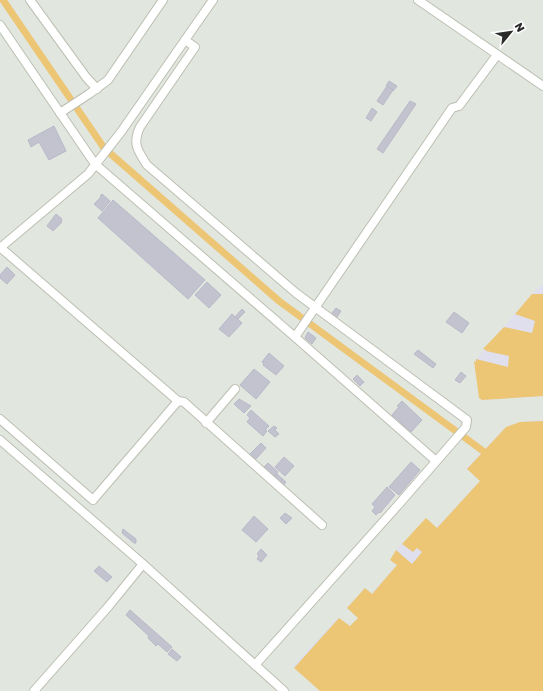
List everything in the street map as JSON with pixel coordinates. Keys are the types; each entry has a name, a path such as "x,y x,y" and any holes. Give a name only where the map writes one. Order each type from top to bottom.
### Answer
{"lane":[{"path":"30,0 86,77 97,89"},
{"path":"63,112 108,80 163,0"},
{"path":"213,0 112,144 88,174 0,248 178,401 184,402 322,525"},
{"path":"418,0 543,86"},
{"path":"0,25 97,161 436,461"},
{"path":"185,40 196,47 140,127 136,135 135,143 139,153 153,170 296,293 313,310 467,420 466,427 450,443 436,461 255,664"},
{"path":"296,336 452,108 460,106 497,54"},
{"path":"206,423 236,389"},
{"path":"0,419 93,500 178,401"},
{"path":"0,440 143,564 284,691"},
{"path":"34,691 108,607 143,564"}],"shaded area":[{"path":"0,0 543,0 543,284 532,294 474,362 482,400 543,396 543,420 520,422 506,427 467,468 480,481 436,528 426,519 396,550 391,560 397,565 371,594 365,588 347,608 359,617 350,626 338,618 293,666 320,691 0,691"},
{"path":"532,294 543,294 543,396 482,400 479,398 474,361 476,362 476,359 508,367 509,356 483,349 504,327 532,333 535,321 515,314"},
{"path":"543,421 543,691 320,691 294,668 339,618 350,626 358,618 347,608 365,588 372,594 397,565 390,560 396,550 412,564 422,552 417,548 413,552 402,544 426,518 437,528 480,481 467,469 506,427 520,422"}],"building":[{"path":"389,81 397,86 393,91 386,86"},
{"path":"387,86 393,90 383,105 377,101"},
{"path":"410,101 416,104 383,153 377,149"},
{"path":"372,108 377,112 371,121 366,118"},
{"path":"54,126 66,151 49,160 39,142 31,147 28,140"},
{"path":"102,194 110,201 102,211 94,204"},
{"path":"113,200 205,280 188,299 98,218"},
{"path":"56,214 62,219 62,222 53,231 47,226"},
{"path":"7,267 15,275 7,284 0,278 0,275"},
{"path":"207,282 221,295 209,308 195,295"},
{"path":"336,308 341,311 337,317 332,313"},
{"path":"242,309 245,312 238,319 235,317"},
{"path":"454,312 469,323 462,333 446,322"},
{"path":"232,314 242,323 229,337 219,329"},
{"path":"308,332 316,338 312,344 305,338"},
{"path":"418,350 436,364 433,368 414,354"},
{"path":"269,353 284,366 276,375 263,365 264,364 262,362"},
{"path":"254,369 270,382 256,399 240,385"},
{"path":"461,372 466,376 460,383 455,380"},
{"path":"357,375 364,382 360,386 353,379"},
{"path":"239,399 251,406 244,413 234,404"},
{"path":"402,401 422,420 411,432 392,415"},
{"path":"251,410 269,426 265,430 267,431 263,436 247,422 250,418 247,415"},
{"path":"274,426 277,428 275,430 279,434 275,437 268,431"},
{"path":"261,443 266,448 255,460 249,455"},
{"path":"284,457 294,466 285,476 275,467"},
{"path":"411,462 420,470 399,495 389,487"},
{"path":"268,463 278,472 273,478 263,468"},
{"path":"277,474 286,482 283,486 273,478"},
{"path":"387,487 395,495 380,513 379,512 376,515 372,511 375,507 372,504"},
{"path":"285,513 292,518 286,524 280,518"},
{"path":"254,516 268,529 256,542 242,530"},
{"path":"123,529 136,539 136,543 122,533"},
{"path":"261,549 267,555 261,562 257,559 259,556 257,554"},
{"path":"99,566 112,577 107,582 94,571"},
{"path":"130,610 172,647 167,652 158,644 156,646 148,638 149,636 126,615"},
{"path":"172,649 181,657 177,661 168,654"}],"waterway":[{"path":"3,0 104,148 279,301 483,451"}]}
